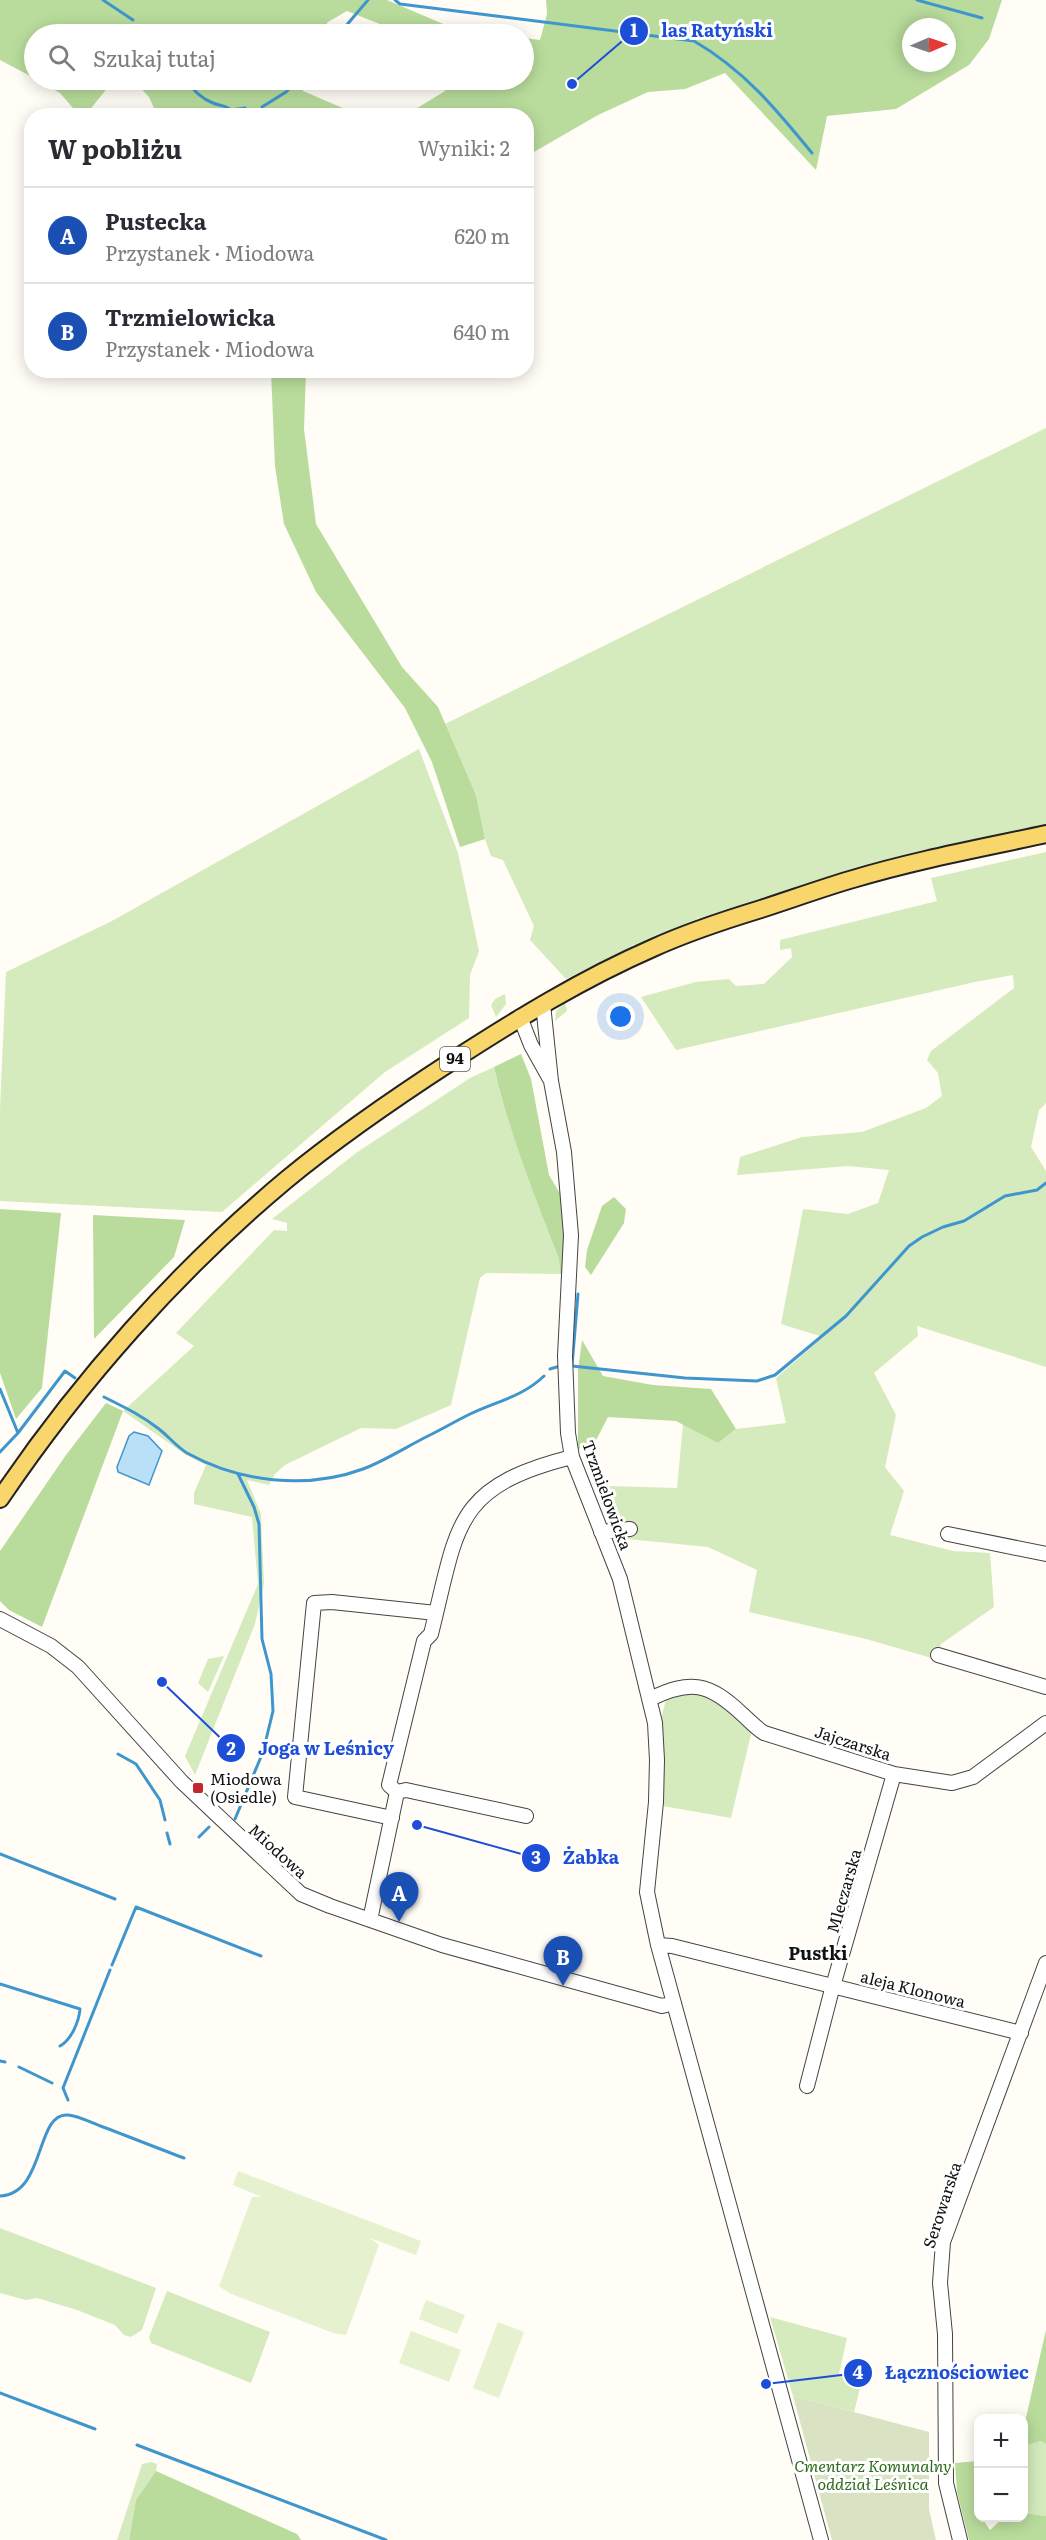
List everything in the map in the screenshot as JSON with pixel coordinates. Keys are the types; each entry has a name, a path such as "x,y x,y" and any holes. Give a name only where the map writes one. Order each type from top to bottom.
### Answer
{"main road":[{"name":"94","path":"0,1499 44,1437 116,1350 153,1307 231,1230 286,1180 367,1119 520,1017 653,948 712,925 855,878 1046,834"}],"street":[{"name":"Trzmielowicka","path":"543,1004 551,1081 564,1152 572,1235 565,1356 568,1433 573,1457 620,1579 656,1723 657,1760 646,1892 658,1945 821,2540"},
{"name":"Trzmielowicka","path":"520,1017 531,1045 551,1081"},
{"path":"397,1792 390,1785 423,1641 431,1634 453,1542 464,1517 492,1488 508,1478 573,1457"},
{"path":"601,1532 630,1529"},
{"path":"948,1534 1046,1554"},
{"path":"392,1818 295,1797 314,1603 332,1602 436,1613"},
{"name":"Miodowa","path":"0,1618 51,1646 78,1667 187,1787 301,1894 442,1945 541,1974 662,2006 674,2003"},
{"path":"938,1655 1046,1687"},
{"name":"Jajczarska","path":"650,1699 684,1685 713,1690 754,1727 764,1733 894,1774 952,1783 963,1782 973,1777 1046,1723"},
{"name":"Mleczarska","path":"807,2086 833,1986 894,1774"},
{"path":"397,1792 406,1790 526,1816"},
{"path":"370,1920 397,1792"},
{"name":"aleja Klonowa","path":"658,1945 672,1946 1021,2033"},
{"name":"Serowarska","path":"960,2540 946,2483 945,2334 940,2265 943,2242 1046,1963"}],"green space":[{"path":"0,0 387,0 443,24 380,24 347,11 326,24 24,24 24,73 0,60"},
{"path":"546,0 1002,0 989,39 969,65 896,109 827,116 816,170 725,73 685,89 648,92 598,115 534,152 534,108 417,108 445,90 534,90 534,39 540,40 547,14"},
{"path":"55,90 106,90 91,108 73,108"},
{"path":"142,90 302,90 343,108 154,108"},
{"path":"271,378 306,378 304,429 316,524 402,667 438,707 476,795 485,839 460,847 432,762 405,708 316,592 284,524 275,466"},
{"path":"1046,428 1046,827 1041,825 1041,828 938,849 839,877 838,874 836,878 738,909 737,907 735,910 699,920 698,917 696,921 635,946 633,944 632,947 566,979 530,940 534,926 503,860 491,856 476,795 445,724"},
{"path":"419,749 458,853 479,951 470,975 469,1018 385,1072 222,1212 0,1201 0,1110 6,972 110,922"},
{"path":"1046,852 1046,1103 1039,1110 1031,1147 1046,1171 1046,1367 917,1326 918,1336 874,1373 896,1415 885,1467 904,1491 890,1535 953,1551 990,1553 994,1607 941,1644 935,1659 866,1639 749,1612 757,1570 708,1547 628,1539 609,1486 677,1488 683,1424 718,1443 736,1429 786,1423 776,1378 823,1337 781,1324 803,1209 848,1214 878,1203 889,1170 848,1166 737,1175 740,1157 802,1137 862,1132 926,1108 942,1096 938,1073 927,1060 931,1051 1014,988 1013,975 676,1050 641,997 696,982 729,979 736,986 764,984 792,957 791,948 780,950 780,940 937,901 931,878"},
{"path":"505,994 506,1004 496,1017 491,1005 495,999"},
{"path":"565,1002 567,1011 555,1021 556,1011"},
{"path":"521,1054 531,1079 549,1175 562,1197 565,1274 560,1274 559,1259 531,1188 494,1067"},
{"path":"494,1067 531,1188 559,1259 560,1274 486,1273 480,1278 451,1405 396,1429 361,1428 285,1465 275,1474 269,1485 247,1480 261,1514 264,1584 255,1624 195,1775 185,1756 258,1584 252,1517 194,1504 194,1493 206,1465 186,1455 123,1411 194,1346 176,1333 274,1230 287,1231 287,1223 272,1219 356,1153 470,1078"},
{"path":"614,1197 626,1209 624,1223 591,1275 585,1267 587,1250 602,1206"},
{"path":"0,1209 61,1213 42,1388 16,1419 0,1373"},
{"path":"93,1215 185,1220 174,1257 94,1339"},
{"path":"582,1340 603,1376 653,1385 711,1389 736,1429 718,1443 676,1421 608,1417 594,1444 578,1449 578,1370"},
{"path":"106,1403 123,1411 42,1627 9,1610 0,1601 0,1551 66,1455"},
{"path":"224,1656 208,1692 198,1683 208,1659"},
{"path":"685,1690 714,1698 752,1730 731,1818 663,1806 660,1722 667,1696"},
{"path":"238,2171 421,2241 416,2255 370,2238 379,2245 346,2335 333,2333 229,2293 219,2286 252,2197 262,2197 233,2185"},
{"path":"0,2228 156,2288 142,2330 131,2337 124,2335 115,2325 77,2310 37,2298 26,2300 0,2293"},
{"path":"167,2291 270,2332 251,2383 151,2343 149,2337"},
{"path":"426,2300 465,2315 457,2334 419,2319"},
{"path":"770,2317 847,2338 839,2374 862,2380 854,2412 793,2396"},
{"path":"498,2322 524,2332 499,2398 473,2388"},
{"path":"1046,2330 1046,2444 1041,2441 1028,2445 1027,2414"},
{"path":"411,2331 461,2350 449,2382 399,2363"},
{"name":"Cmentarz Komunalny oddział Leśnica","path":"793,2396 929,2432 929,2509 936,2540 832,2540"},
{"path":"1041,2441 1046,2444 1046,2516 1028,2514 1028,2445"},
{"path":"974,2461 974,2522 985,2522 990,2530 999,2522 1028,2522 1028,2514 1046,2516 1046,2540 969,2540 957,2492 955,2463"},
{"path":"151,2462 157,2464 156,2471 136,2500 129,2540 117,2540 142,2464"},
{"path":"156,2471 297,2534 301,2540 129,2540 136,2500"}],"water":[{"path":"134,1432 148,1436 162,1451 149,1485 118,1472 117,1467 129,1436"}],"waterway":[{"path":"103,0 133,20"},
{"path":"348,24 368,0"},
{"path":"395,0 400,4 694,41 712,52 758,91 812,153"},
{"path":"917,0 982,18"},
{"path":"194,90 208,101 228,108"},
{"path":"262,107 288,90"},
{"path":"578,1294 572,1366 685,1378 757,1381 775,1375 846,1316 909,1246 922,1237 943,1227 964,1221 1005,1196 1037,1190 1046,1183"},
{"path":"550,1369 560,1366"},
{"path":"0,1452 18,1433 65,1371 75,1378"},
{"path":"104,1397 146,1420 183,1451 207,1463 251,1476 296,1481 341,1476 363,1469 468,1415 517,1394 544,1376"},
{"path":"0,1389 18,1433"},
{"path":"235,1819 263,1752 273,1711 271,1674 262,1639 259,1524 254,1507 238,1474"},
{"path":"118,1754 136,1764 160,1800 165,1820"},
{"path":"199,1837 209,1827"},
{"path":"167,1833 170,1844"},
{"path":"0,1854 115,1899"},
{"path":"112,1965 136,1907 261,1956"},
{"path":"68,2100 63,2088 110,1970"},
{"path":"0,1984 80,2009 74,2030 68,2040 60,2046"},
{"path":"0,2061 5,2062"},
{"path":"19,2067 52,2083"},
{"path":"0,2196 15,2192 25,2182 33,2169 50,2126 57,2118 68,2115 184,2158"},
{"path":"0,2393 95,2429"},
{"path":"137,2445 386,2540"}],"place":[{"name":"las Ratyński","path":"572,84"},
{"name":"Joga w Leśnicy","path":"162,1682"},
{"name":"Miodowa (Osiedle)","path":"198,1788"},
{"name":"Żabka","path":"417,1825"},
{"name":"Pustecka","path":"399,1922"},
{"name":"Trzmielowicka","path":"563,1986"},
{"name":"Łącznościowiec","path":"766,2384"}],"district":[{"name":"Pustki","path":"818,1954"}]}
